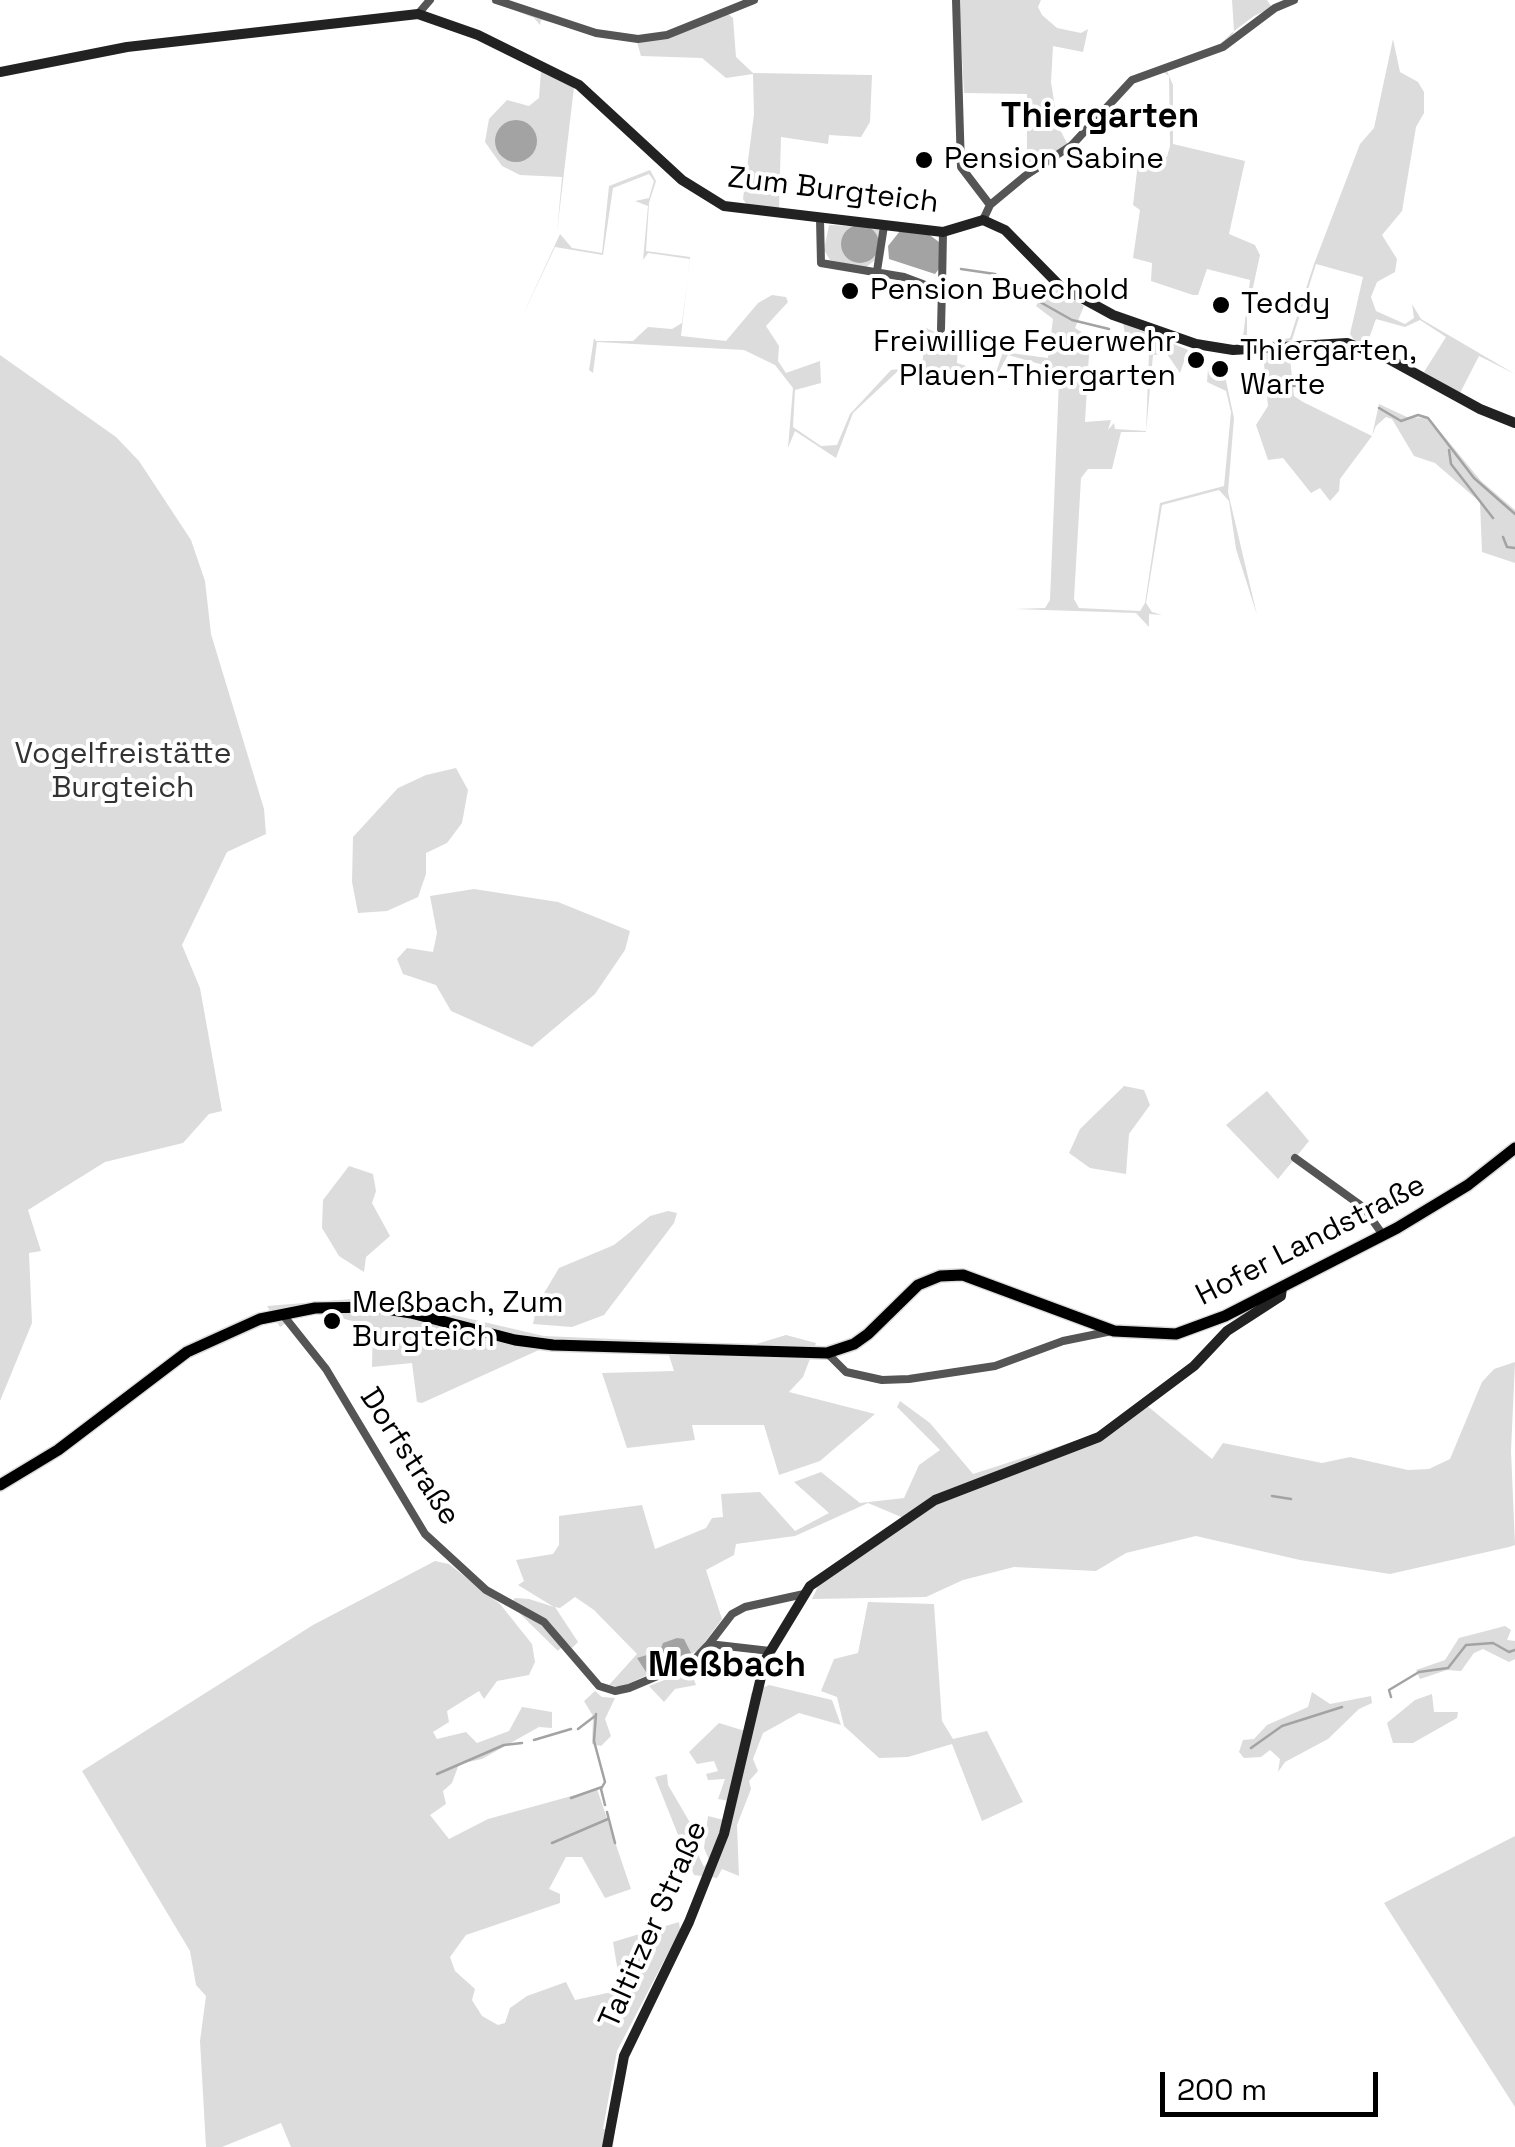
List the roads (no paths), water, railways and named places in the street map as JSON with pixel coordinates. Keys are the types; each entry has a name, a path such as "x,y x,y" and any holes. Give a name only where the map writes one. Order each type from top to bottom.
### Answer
{"main road":[{"name":"Hofer Landstraße","path":"828,1353 854,1344 918,1285 951,1274 975,1277 1114,1331 1176,1334 1282,1288 1383,1235 1468,1185 1515,1148"},
{"path":"0,1485 58,1450 187,1352 282,1313 374,1307 411,1312 514,1340 553,1345 828,1353"}],"street":[{"path":"418,14 430,0"},
{"path":"496,0 596,34 638,38 667,35 754,0"},
{"path":"956,0 960,167 990,206"},
{"path":"1294,0 1276,8 1222,47 1132,80 1072,145 990,206 983,220 1004,230 1060,286 1114,315 1196,344 1234,350 1348,344 1387,358 1480,409 1515,422"},
{"name":"Zum Burgteich","path":"0,72 127,47 418,14 478,34 579,85 682,180 711,201 735,210 943,232 983,220"},
{"path":"820,219 821,264 877,272 936,289 942,286"},
{"path":"877,272 884,226"},
{"path":"941,330 943,232"},
{"path":"1294,1158 1363,1206 1383,1235"},
{"name":"Taltitzer Straße","path":"607,2147 624,2056 689,1922 724,1834 770,1652 802,1606 804,1594 935,1500 1099,1437 1194,1366 1226,1331 1281,1296 1282,1288"},
{"name":"Dorfstraße","path":"282,1313 326,1369 425,1534 486,1590 544,1622 599,1686 630,1688 693,1660 732,1614 745,1607 804,1594"},
{"name":"Hofer Landstraße","path":"828,1353 846,1372 882,1380 909,1379 995,1366 1063,1341 1114,1331"},
{"path":"710,1644 770,1652"}],"waterway":[{"path":"961,269 995,274 1028,293"},
{"path":"1040,302 1072,320 1109,329"},
{"path":"1267,384 1296,386"},
{"path":"1379,408 1401,421 1418,415 1428,418 1474,478 1515,514"},
{"path":"1449,450 1451,464 1493,518"},
{"path":"1503,537 1507,547 1515,548"},
{"path":"1272,1496 1291,1499"},
{"path":"1391,1697 1389,1690 1419,1672 1448,1668 1466,1645 1493,1643 1509,1652 1515,1650"},
{"path":"1251,1748 1282,1726 1342,1707"},
{"path":"596,1714 594,1741 605,1782 601,1789 605,1805"},
{"path":"578,1729 595,1716"},
{"path":"534,1740 571,1729"},
{"path":"437,1774 504,1745 522,1743"},
{"path":"571,1798 602,1787"},
{"path":"607,1812 615,1843"},
{"path":"552,1843 608,1819"}],"place":[{"name":"Pension Sabine","path":"924,160"},
{"name":"Pension Buechold","path":"850,291"},
{"name":"Teddy","path":"1221,305"},
{"name":"Freiwillige Feuerwehr Plauen-Thiergarten","path":"1196,360"},
{"name":"Thiergarten, Warte","path":"1220,369"},
{"name":"Meßbach, Zum Burgteich","path":"332,1321"}],"district":[{"name":"Thiergarten","path":"1100,118"},
{"name":"Meßbach","path":"727,1667"}],"park label":[{"name":"Vogelfreistätte Burgteich","path":"123,772"}]}
